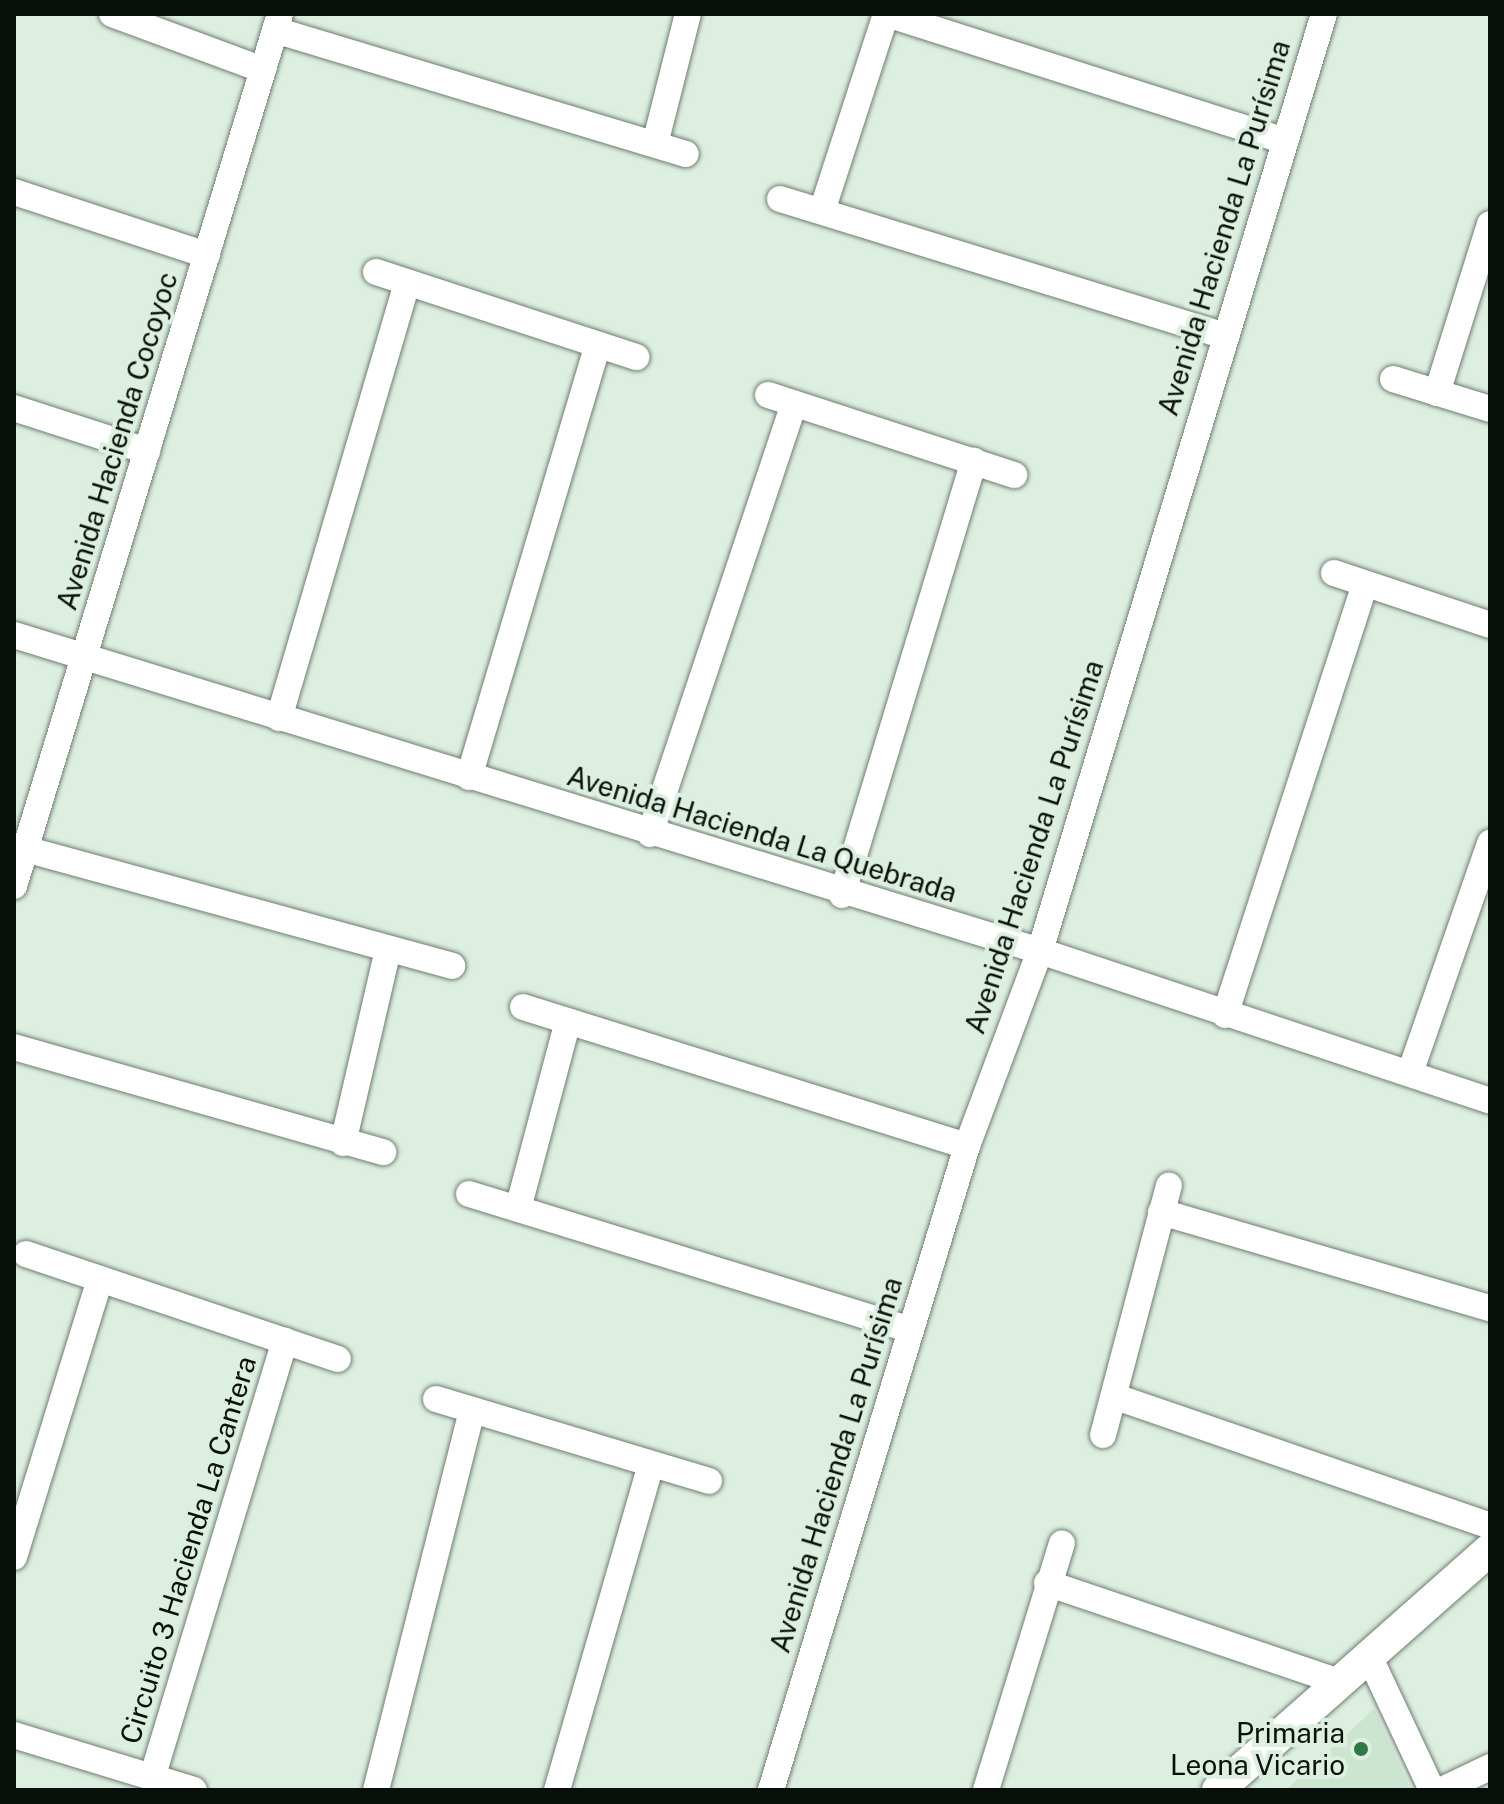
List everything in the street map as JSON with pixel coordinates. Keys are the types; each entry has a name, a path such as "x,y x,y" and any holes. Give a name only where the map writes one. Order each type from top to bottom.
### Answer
{"street":[{"path":"112,14 263,70"},
{"path":"655,144 688,14"},
{"path":"822,211 887,14 1284,141"},
{"name":"Avenida Hacienda La Purísima","path":"771,1790 967,1146 1040,951 1223,335 1324,14"},
{"path":"278,22 686,154"},
{"name":"Avenida Hacienda Cocoyoc","path":"14,886 278,22"},
{"path":"14,192 207,255"},
{"path":"780,199 1223,335"},
{"path":"1437,393 1490,224"},
{"path":"376,272 636,357"},
{"path":"279,718 407,283"},
{"path":"469,777 598,345"},
{"path":"1393,379 1490,409"},
{"path":"768,395 1014,475"},
{"path":"650,834 794,404"},
{"path":"14,408 147,451"},
{"path":"842,895 974,461"},
{"path":"1334,573 1490,625"},
{"path":"1225,1015 1365,585"},
{"name":"Avenida Hacienda La Quebrada","path":"14,635 842,895 1040,951 1490,1101"},
{"path":"1410,1073 1490,843"},
{"path":"25,849 452,966"},
{"path":"343,1143 388,950"},
{"path":"523,1007 967,1146"},
{"path":"519,1205 568,1021"},
{"path":"14,1047 383,1152"},
{"path":"1103,1435 1116,1397 1169,1186"},
{"path":"469,1194 519,1205 910,1330"},
{"path":"1161,1212 1490,1308"},
{"name":"Circuito 3 Hacienda La Cantera","path":"26,1254 338,1359"},
{"path":"14,1557 100,1279"},
{"name":"Circuito 3 Hacienda La Cantera","path":"152,1778 285,1341"},
{"path":"1116,1397 1490,1526"},
{"path":"436,1399 709,1481"},
{"path":"376,1790 472,1410"},
{"path":"557,1790 651,1464"},
{"path":"986,1790 1047,1583 1062,1543"},
{"path":"1218,1790 1490,1549"},
{"path":"1047,1583 1340,1682"},
{"path":"1369,1656 1432,1790"},
{"path":"14,1735 194,1790"},
{"path":"1442,1790 1490,1767"}],"shaded area":[{"name":"Primaria Leona Vicario","path":"1374,1709 1411,1790 1286,1790"}],"place":[{"name":"Primaria Leona Vicario","path":"1361,1749"}]}
